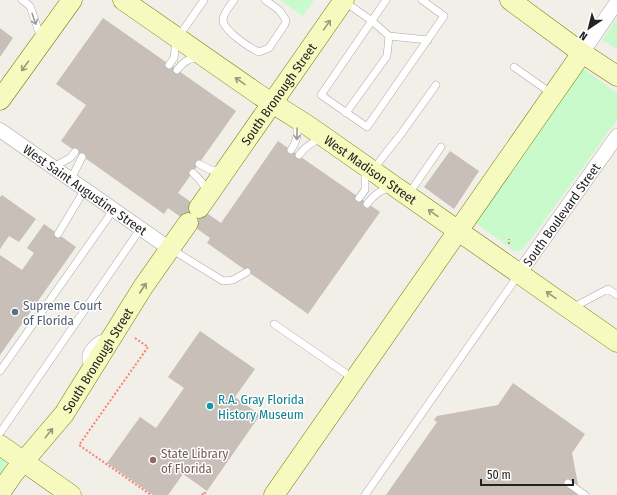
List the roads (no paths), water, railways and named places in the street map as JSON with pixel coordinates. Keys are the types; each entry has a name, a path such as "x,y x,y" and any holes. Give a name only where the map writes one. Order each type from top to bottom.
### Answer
{"main road":[{"path":"0,100 72,0"},
{"name":"West Madison Street","path":"123,0 203,56 325,137 617,342"},
{"name":"South Bronough Street","path":"0,493 13,474 64,414 143,287 344,0"},
{"path":"510,0 586,47 617,61"},
{"path":"530,0 586,47 617,76"},
{"path":"274,495 586,47"},
{"path":"0,445 68,494"}],"street":[{"path":"586,47 617,2"},
{"name":"West Saint Augustine Street","path":"0,130 170,249"},
{"name":"South Boulevard Street","path":"519,274 617,136"}],"lane":[{"path":"22,0 30,6 42,41"},
{"path":"169,64 174,58 177,37 204,0"},
{"path":"234,0 226,11 223,18 223,24 228,30 260,52 269,48 285,24 286,20 279,10 265,0"},
{"path":"344,0 389,36 428,40"},
{"path":"386,0 321,95 367,127 444,16 422,0"},
{"path":"346,113 386,56 389,36"},
{"path":"177,70 181,64 188,59 203,56"},
{"path":"514,67 554,95"},
{"path":"359,198 365,190 369,168 382,158 402,134 436,84"},
{"path":"292,150 297,141 295,117"},
{"path":"299,155 304,148 311,143 325,137"},
{"path":"367,204 373,196 382,190 401,191 441,147"},
{"path":"53,167 70,158 75,152"},
{"path":"71,179 82,157"},
{"path":"199,164 211,170 225,170"},
{"path":"192,173 203,184 198,209"},
{"path":"58,234 85,189"},
{"path":"0,371 114,209"},
{"path":"0,433 142,228"},
{"path":"170,249 223,281 233,280 247,272"},
{"path":"365,495 519,274"},
{"path":"570,309 608,289 617,295"},
{"path":"274,324 355,380"},
{"path":"568,483 585,495"}],"place":[{"name":"Supreme Court of Florida","path":"15,312"},
{"name":"R.A. Gray Florida History Museum","path":"210,406"},
{"name":"State Library of Florida","path":"153,460"}]}
